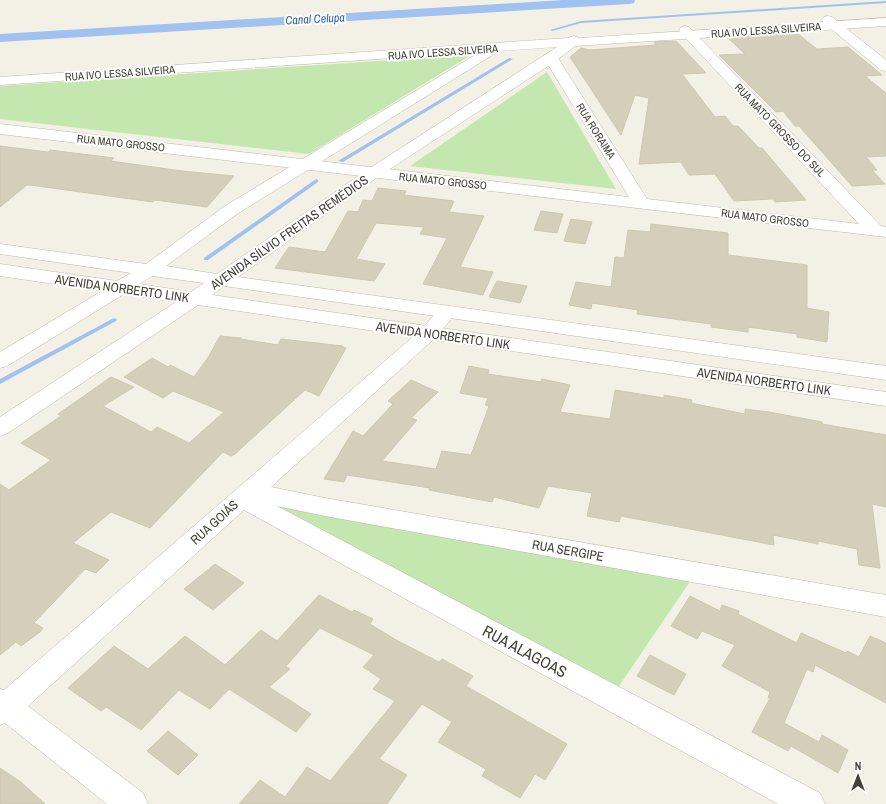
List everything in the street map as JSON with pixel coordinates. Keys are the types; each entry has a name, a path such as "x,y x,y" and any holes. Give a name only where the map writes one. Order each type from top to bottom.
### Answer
{"street":[{"name":"RUA IVO LESSA SILVEIRA","path":"832,23 886,16"},
{"name":"RUA IVO LESSA SILVEIRA","path":"0,81 576,39 832,23 886,22"},
{"path":"832,23 886,67"},
{"name":"RUA MATO GROSSO DO SUL","path":"687,32 881,231"},
{"name":"AVENIDA SÍLVIO FREITAS REMÉDIOS","path":"0,428 195,298 373,173 551,58 576,39"},
{"name":"RUA IVO LESSA SILVEIRA","path":"0,74 501,45"},
{"path":"0,360 122,288 231,210 501,45"},
{"name":"RUA RORAIMA","path":"551,58 641,203"},
{"name":"RUA MATO GROSSO","path":"0,129 881,231"},
{"name":"AVENIDA NORBERTO LINK","path":"0,249 886,373"},
{"name":"AVENIDA NORBERTO LINK","path":"0,270 886,399"},
{"name":"RUA GOIÁS","path":"2,707 429,332 447,312"},
{"path":"810,388 812,362"},
{"name":"RUA SERGIPE","path":"246,494 886,606"},
{"name":"RUA ALAGOAS","path":"246,494 809,804"},
{"path":"2,707 132,804"}],"green space":[{"path":"471,55 309,154 0,119 0,86"},
{"path":"547,72 616,189 410,166"},
{"path":"264,504 323,512 693,577 615,692"}],"building":[{"path":"797,33 817,49 848,47 882,75 865,76 886,93 886,156 866,157 877,170 872,170 885,184 852,186 799,126 795,126 783,111 776,112 719,55 745,54 728,38"},
{"path":"676,41 706,73 682,74 715,117 725,116 733,126 738,126 759,148 762,148 806,200 775,202 773,199 734,201 715,174 689,175 681,162 639,164 649,98 635,95 621,135 570,57 581,48 590,50 656,45 654,42"},
{"path":"0,146 48,152 50,150 114,158 111,161 182,171 234,176 207,207 155,200 153,202 27,185 0,207"},
{"path":"378,188 406,191 404,195 454,201 449,212 484,216 460,267 493,272 483,295 423,284 447,238 420,234 424,227 376,223 356,259 385,264 374,281 275,268 289,247 325,252 348,211 358,212 363,200 372,201"},
{"path":"541,211 563,214 557,233 534,230"},
{"path":"571,219 592,222 585,244 564,241"},
{"path":"651,224 728,233 728,255 807,265 807,308 829,312 827,342 797,337 797,334 748,327 748,332 711,327 711,324 637,314 638,310 592,303 591,309 569,305 576,282 611,287 615,257 624,258 628,230 650,232"},
{"path":"497,281 527,286 520,303 489,297"},
{"path":"220,336 241,338 278,345 281,339 343,346 346,348 319,396 305,390 235,454 231,456 223,452 150,528 111,512 73,543 109,560 96,573 85,569 34,623 43,628 40,632 21,646 16,642 0,655 0,484 9,490 51,460 21,443 61,416 58,414 111,377 134,387 103,406 151,432 157,427 189,443 224,412 173,391 163,398 124,377 152,358 168,367 170,365 194,377 209,356"},
{"path":"469,366 489,370 488,374 541,382 542,379 570,385 560,412 610,419 615,390 664,398 664,395 692,400 691,403 745,414 745,409 769,412 822,422 822,424 886,435 886,507 872,504 880,568 859,565 857,549 818,541 818,544 773,535 774,545 621,516 619,522 587,516 592,493 548,486 539,508 494,497 492,502 429,490 430,488 347,475 344,482 324,479 353,431 363,436 393,404 388,401 411,380 438,392 411,418 417,420 382,461 436,469 442,451 471,455 489,406 485,405 488,398 460,393"},
{"path":"215,564 244,583 213,610 184,589"},
{"path":"319,595 352,612 354,610 373,619 370,624 396,640 439,662 442,659 473,676 466,686 567,744 545,780 535,774 520,798 482,776 486,769 438,742 452,722 422,704 379,759 407,775 387,804 239,804 260,780 285,797 307,767 330,781 395,701 373,689 381,679 363,667 374,655 320,628 286,666 290,669 269,687 311,714 296,732 229,689 210,709 179,690 141,730 106,707 101,711 68,688 114,646 148,669 185,636 225,665 261,630 277,641"},
{"path":"690,596 720,611 722,605 739,611 738,614 797,643 801,633 846,653 847,651 859,657 870,636 886,643 886,703 815,665 813,672 807,669 784,723 819,742 822,735 848,750 838,773 791,746 788,751 752,732 770,698 768,698 770,692 722,666 735,645 702,631 697,639 671,626"},
{"path":"650,655 686,674 674,695 637,676"},
{"path":"168,731 198,755 178,775 147,751"},
{"path":"0,768 22,783 45,804 0,804"}],"waterway":[{"name":"Canal Celupa","path":"0,38 629,0"},
{"path":"552,30 581,22 886,2"},
{"path":"341,161 511,59"},
{"path":"206,259 316,181"},
{"path":"0,382 114,320"}]}
